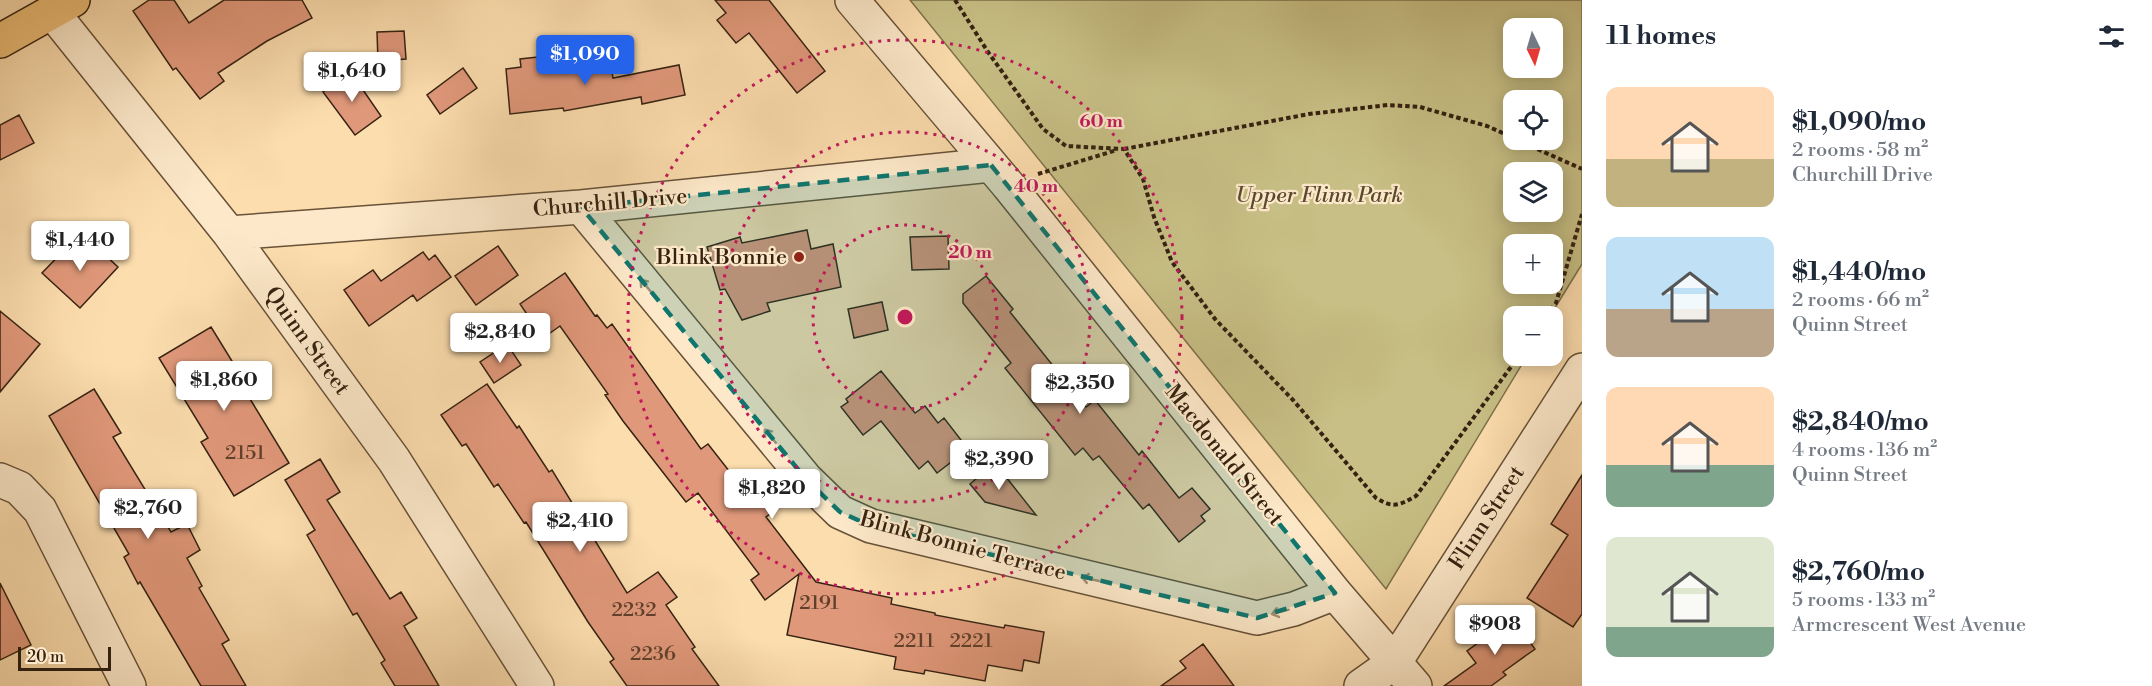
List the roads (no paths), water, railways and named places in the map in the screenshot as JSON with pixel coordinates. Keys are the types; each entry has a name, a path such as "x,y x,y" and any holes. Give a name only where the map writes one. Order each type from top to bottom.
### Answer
{"main road":[{"path":"0,41 63,6"}],"street":[{"name":"Macdonald Street","path":"852,0 999,175 1335,593 1405,674"},
{"name":"Quinn Street","path":"63,6 394,460 537,686"},
{"name":"Churchill Drive","path":"229,233 999,175"},
{"name":"Blink Bonnie Terrace","path":"581,207 806,479 840,512 871,526 1257,618 1294,609 1335,593"},
{"name":"Flinn Street","path":"1361,686 1405,674 1582,370"},
{"path":"0,480 19,488 40,510 129,686"}],"place":[{"name":"Blink Bonnie","path":"799,257"}],"park label":[{"name":"Upper Flinn Park","path":"1319,195"}]}
